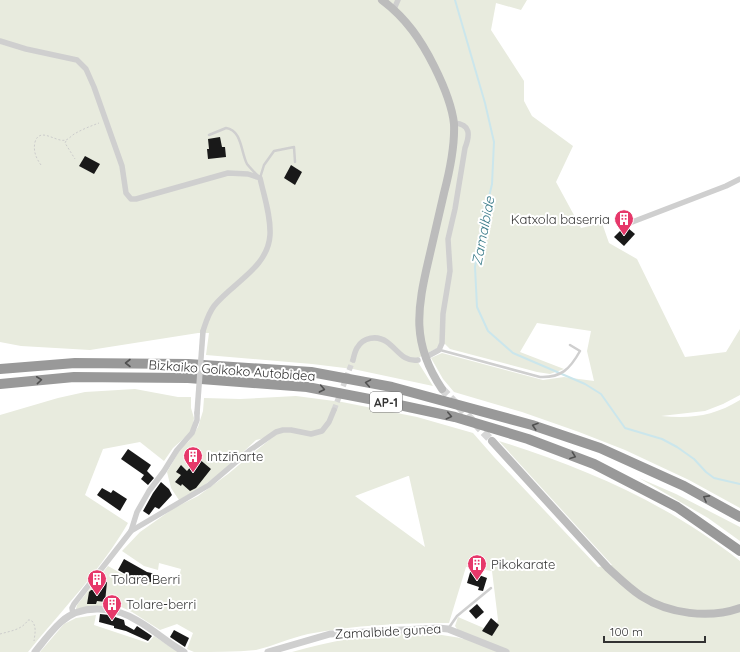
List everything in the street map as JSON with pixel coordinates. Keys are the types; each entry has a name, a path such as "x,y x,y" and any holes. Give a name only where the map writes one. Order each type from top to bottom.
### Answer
{"highway":[{"name":"Bizkaiko Golkoko Autobidea","path":"0,369 75,363 188,364 311,372 392,387 525,423 600,448 684,486 740,517"},
{"name":"Bizkaiko Golkoko Autobidea","path":"0,384 74,376 188,378 307,387 448,415 528,439 594,464 677,507 740,551"}],"main road":[{"path":"382,0 403,18 416,35 445,90 452,111 454,123 454,146 424,279 419,310 420,335 426,360 432,374 442,389"},
{"path":"492,441 608,568 642,596 665,607 690,613 720,613 740,608"}],"street":[{"path":"394,9 398,0"},
{"path":"0,41 26,49 77,60 82,63 86,68 107,121 122,166 126,193 131,199 136,199 228,173 248,174 260,178 269,223 270,236 268,244 259,262 215,305 206,319 203,331 197,420 192,433 177,450 149,491 137,512 131,531 74,604 72,608 73,614"},
{"path":"428,356 439,350 442,343 443,314 450,271 448,239 468,139 468,131 464,126 460,123 454,123"},
{"path":"627,224 726,186 740,179"},
{"path":"353,360 357,348 361,343 372,338 383,340 392,346 402,356 408,359 413,361 418,360"},
{"path":"131,531 209,485 249,451 276,432 290,430 311,434 322,431 329,422 334,410"},
{"path":"35,652 61,622 73,614 106,609 128,615 184,652"},
{"name":"Zamalbide gunea","path":"268,652 330,634 424,628 448,629 506,652"}],"lane":[{"path":"209,135 226,128 234,131 237,135 247,164 260,178"},
{"path":"260,178 264,165 274,151 294,147 294,162"},
{"path":"439,350 540,376 550,377 561,374 575,360 580,351 570,345"},
{"path":"448,629 456,616 491,588"}],"path":[{"path":"66,140 70,136 80,131 107,121"},
{"path":"41,165 35,155 35,144 40,135 66,140"},
{"path":"66,140 65,143 75,159"},
{"path":"0,634 20,628 24,626 28,620 31,620 36,631 34,647 35,652"}],"shaded area":[{"path":"0,0 527,0 521,10 496,3 491,30 524,81 524,101 532,116 573,146 556,182 581,228 602,223 609,243 637,259 685,357 726,352 740,329 740,395 705,411 661,416 682,417 702,415 721,410 740,400 740,508 689,480 625,450 522,412 454,392 443,379 431,358 442,353 543,380 564,377 594,381 587,351 591,331 537,323 520,352 564,369 550,374 537,372 450,349 445,344 416,359 433,386 353,369 206,355 209,333 198,333 90,350 21,346 0,342"},
{"path":"135,389 178,397 191,397 191,408 194,418 190,433 173,448 164,461 140,442 103,449 85,495 128,523 106,557 28,652 0,652 0,415 58,398 85,392"},
{"path":"296,396 342,402 417,417 473,433 598,567 612,565 499,441 563,463 655,505 713,541 740,561 740,652 292,652 355,638 400,633 444,635 464,639 455,626 458,617 493,632 498,620 492,571 466,567 449,623 414,623 343,628 308,634 256,650 233,652 194,652 187,649 193,633 177,624 160,630 132,612 117,605 76,609 77,605 108,566 133,580 177,585 181,569 159,563 158,570 144,566 122,551 140,532 174,508 198,496 228,474 274,436 256,440 224,470 202,487 179,500 171,488 167,472 181,448 189,441 198,427 203,411 204,398 240,399","holes":["409,476 425,547 355,496"]},
{"path":"639,478 676,494 740,527 740,541 708,518"},
{"path":"96,615 94,625 148,643 154,636 178,652 40,652 64,624 76,618"}],"building":[{"path":"220,137 222,147 225,147 226,157 208,159 208,139"},
{"path":"85,156 100,164 94,174 79,166"},
{"path":"291,165 302,172 295,185 284,178"},
{"name":"Katxola baserria","path":"624,227 628,228 635,234 624,246 614,237"},
{"path":"128,449 151,465 147,471 154,478 148,485 141,479 144,475 121,459"},
{"name":"Intziñarte","path":"198,458 211,469 196,488 190,491 182,484 181,486 175,482 181,475 176,472 181,465 187,471"},
{"path":"161,482 169,489 172,495 159,509 155,507 149,515 143,511"},
{"path":"102,488 111,493 113,490 127,499 120,511 97,495"},
{"path":"124,559 147,572 156,574 155,583 132,578 118,570"},
{"name":"Pikokarate","path":"471,569 480,572 479,575 487,578 483,591 478,590 479,587 467,583"},
{"name":"Tolare Berri","path":"100,582 107,582 105,602 97,601 96,604 87,604 89,592 91,590 99,590"},
{"path":"477,604 484,612 476,619 469,611"},
{"path":"100,614 109,615 124,620 125,625 134,630 137,626 152,636 148,641 126,631 114,628 114,626 99,622"},
{"path":"491,618 499,625 492,636 482,631"},
{"path":"174,630 189,638 185,647 170,637"}],"waterway":[{"name":"Zamalbide","path":"455,0 485,103 494,142 492,184 480,236 475,267 477,307 488,331 513,353 585,384 601,394 625,428 662,439 694,459 714,478 740,484"}],"tunnel":[{"path":"334,410 353,360"},
{"path":"442,389 492,441"}],"place":[{"name":"Katxola baserria","path":"624,236"},
{"name":"Intziñarte","path":"193,473"},
{"name":"Pikokarate","path":"477,581"},
{"name":"Tolare Berri","path":"97,596"},
{"name":"Tolare-berri","path":"112,621"}]}
